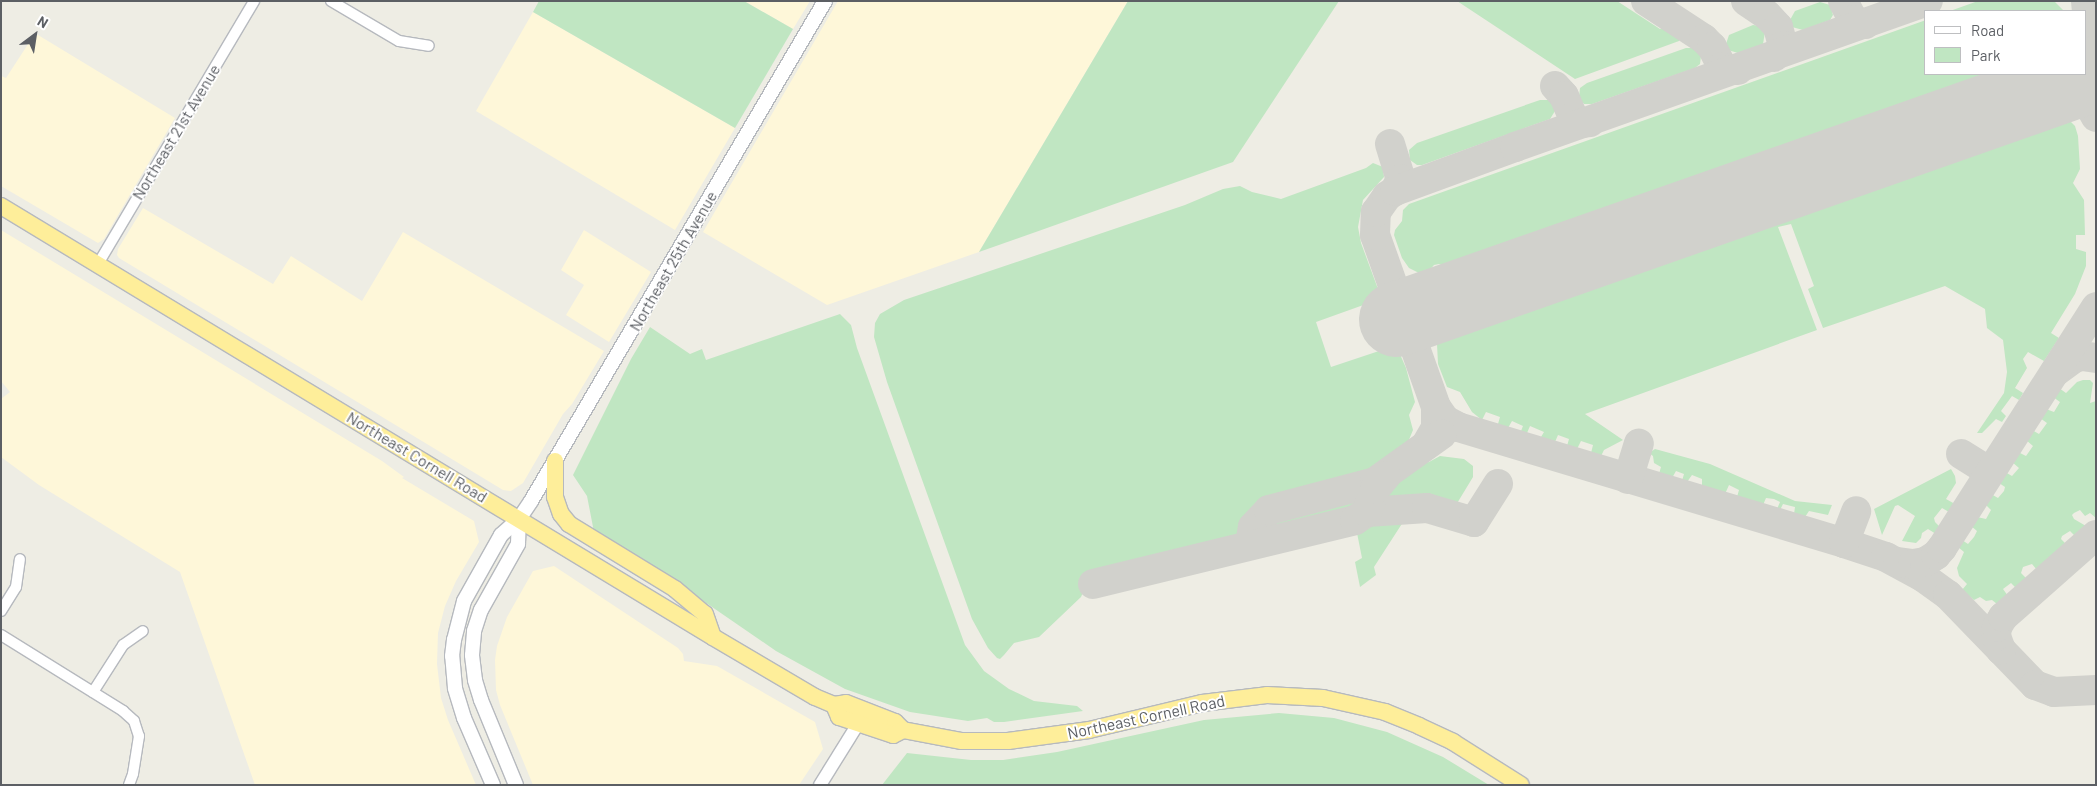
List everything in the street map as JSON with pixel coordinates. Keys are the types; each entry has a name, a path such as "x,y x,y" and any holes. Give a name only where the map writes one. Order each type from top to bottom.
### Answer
{"highway":[{"name":"Northeast Cornell Road","path":"1,206 713,637 834,705 839,717 893,734 902,730 962,741 1029,740 1089,730 1202,703 1268,695 1323,698 1385,712 1419,726 1453,742 1521,785"},
{"path":"555,461 556,497 561,514 569,524 675,589 705,614 713,637"},
{"name":"Northeast Cornell Road","path":"834,705 846,703 895,722 902,730"}],"main road":[{"name":"Northeast 25th Avenue","path":"493,785 459,703 453,674 456,627 467,594 501,535 520,519 825,1"},
{"name":"Northeast 25th Avenue","path":"516,785 481,700 475,680 472,655 474,631 481,610 518,544 520,519"}],"street":[{"name":"Northeast 21st Avenue","path":"98,264 254,1"},
{"path":"331,1 399,41 429,46"},
{"path":"1,611 16,587 20,559"},
{"path":"93,692 123,645 143,631"},
{"path":"1,636 123,710 134,722 139,736 134,774 129,785"},
{"path":"820,785 858,724"}],"shaded area":[{"path":"744,1 810,1 793,29"},
{"path":"838,1 1128,1 979,252 827,305 703,232"},
{"path":"533,12 735,128 675,230 476,111"},
{"path":"38,35 175,118 104,239 98,243 1,186 1,76 6,78 32,38"},
{"path":"143,208 273,284 291,256 362,301 403,232 604,351 572,404 563,414 523,483 511,491 503,490 119,258 117,255 118,249"},
{"path":"1,230 382,461 404,477 402,478 474,521 479,542 456,581 445,606 438,633 437,664 441,698 448,720 476,785 255,785 180,572 39,485 1,457 1,399 10,392 1,381"},
{"path":"584,230 651,272 609,342 566,315 584,285 561,270"},
{"path":"554,566 678,648 683,654 684,661 717,666 815,722 823,749 799,785 533,785 500,705 496,690 495,660 497,646 507,617 533,571"}],"green space":[{"path":"539,1 744,1 793,29 735,128 533,12"},
{"path":"1128,1 1339,1 1233,162 979,252"},
{"path":"1457,1 1617,1 1660,29 1668,24 1680,31 1681,36 1679,41 1575,79"},
{"path":"1978,1 2054,1 2063,10 1953,10"},
{"path":"1820,2 1830,5 1833,15 1830,20 1803,30 1792,27 1790,20 1795,11"},
{"path":"1924,21 1924,75 2007,75 1612,217 1452,269 1439,264 1434,265 1427,273 1421,274 1409,268 1402,258 1394,235 1395,230 1402,221 1403,210 1409,204"},
{"path":"1753,25 1760,26 1765,32 1763,44 1738,53 1728,50 1726,44 1729,35"},
{"path":"1686,48 1693,48 1701,56 1700,64 1695,68 1592,104 1584,104 1579,98 1580,88 1587,83"},
{"path":"1540,100 1548,100 1553,104 1555,111 1550,119 1422,165 1417,165 1410,160 1409,150 1417,143"},
{"path":"2061,119 2071,122 2075,126 2078,136 2080,169 2073,183 2084,200 2085,235 2076,235 2076,249 2086,252 2086,266 2075,294 2051,333 2059,338 2044,361 2028,352 2023,359 2027,368 2015,388 2023,393 2019,400 2012,396 2001,411 2006,416 2002,422 1996,419 1982,433 1977,433 2004,393 2007,372 2003,340 1987,328 1985,309 1945,286 1823,328 1808,289 1814,286 1791,224 1778,227 1817,330 1585,414 1623,440 1604,450 1601,456 1591,453 1593,445 1581,441 1577,449 1567,446 1569,439 1558,435 1555,442 1541,437 1544,432 1530,426 1527,433 1521,431 1523,426 1512,421 1508,428 1498,424 1500,417 1486,412 1482,420 1472,412 1460,392 1447,387 1438,364 1437,344 1440,338 1448,332 1460,334 1472,317 2023,125 2033,122 2048,127"},
{"path":"1373,163 1383,167 1384,177 1363,200 1358,227 1361,243 1378,289 1377,296 1369,303 1316,322 1331,367 1388,348 1399,352 1406,368 1415,402 1409,415 1413,430 1406,447 1391,463 1368,478 1271,500 1259,508 1240,534 1234,538 1139,558 1104,569 1090,577 1081,597 1039,637 1014,643 1000,659 997,658 988,648 972,619 887,382 874,337 875,323 880,314 904,300 1185,205 1223,189 1240,186 1252,192 1281,199 1366,168"},
{"path":"840,314 851,325 857,348 965,645 984,671 1009,689 1034,701 1077,706 1083,711 1004,722 994,722 987,718 968,721 910,712 845,689 776,651 683,587 594,532 587,496 573,475 631,359 650,327 690,354 702,349 706,360"},
{"path":"2090,380 2093,383 2090,403 2096,401 2096,518 2090,513 2085,516 2080,510 2074,513 2072,515 2074,519 2086,526 2075,536 2070,531 2062,536 2061,539 2066,544 2037,570 2032,564 2023,567 2021,573 2027,579 2016,588 2011,583 2003,589 2008,596 1997,604 1992,600 1986,601 1980,597 1974,600 1962,590 1967,584 1959,576 1957,568 1964,552 1958,547 1962,540 1968,544 1974,537 1977,531 1971,526 1977,517 1986,519 1991,510 1985,504 1991,494 1998,498 2004,491 2005,487 1999,483 2005,472 2012,476 2019,468 2012,462 2018,452 2026,456 2033,446 2026,440 2032,430 2039,434 2047,423 2040,418 2046,409 2054,412 2060,402 2053,397 2059,388 2066,393 2077,382"},
{"path":"1655,449 1710,464 1795,501 1832,505 1828,515 1809,511 1805,517 1794,514 1795,507 1783,504 1780,510 1777,509 1780,502 1774,499 1766,498 1763,505 1737,497 1739,490 1729,485 1725,494 1702,487 1702,479 1692,475 1687,482 1682,481 1684,474 1676,471 1672,478 1659,474 1661,467 1654,463 1653,456 1649,453"},
{"path":"1440,456 1464,459 1473,466 1473,477 1456,505 1427,499 1382,501 1389,483 1412,466 1429,462"},
{"path":"1951,469 1956,483 1946,499 1955,504 1949,512 1942,508 1934,518 1940,527 1936,534 1928,529 1922,533 1921,538 1916,543 1902,541 1915,516 1898,505 1895,506 1882,535 1874,509"},
{"path":"1364,491 1359,503 1350,511 1258,533 1266,520 1278,512"},
{"path":"1406,516 1408,518 1405,519 1374,567 1376,575 1360,587 1355,562 1362,558 1357,533 1360,528 1372,520"},
{"path":"1279,713 1334,718 1387,732 1443,757 1489,785 882,785 907,753 971,760 1003,760 1057,752 1204,720"}],"taxiway":[{"path":"1646,1 1704,39 1712,47 1722,67 1729,70 1738,70"},
{"path":"1746,1 1767,15 1778,27 1783,46 1774,57"},
{"path":"1843,1 1853,20 1865,24"},
{"path":"1426,445 1436,428 1436,407 1375,235 1376,212 1387,196 1395,191 1515,147 1928,1"},
{"path":"2086,1 2087,10"},
{"path":"2087,12 2096,109"},
{"path":"1555,86 1564,96 1573,117 1581,123 1590,122"},
{"path":"2038,93 2061,90 2073,93 2087,101 2096,117"},
{"path":"1390,144 1401,179 1395,191"},
{"path":"1898,562 1913,564 1925,562 1936,555 1942,548 2096,307"},
{"path":"2055,372 2074,358 2082,356 2096,358"},
{"path":"1436,407 1445,420 1458,427 1886,557 1923,577 1948,595 2035,685 2054,692 2096,690"},
{"path":"1250,545 1253,527 1269,510 1375,482 1442,434"},
{"path":"1628,479 1639,444"},
{"path":"1961,454 1990,472"},
{"path":"1093,584 1355,520 1367,512 1375,489 1386,476"},
{"path":"1367,512 1427,508 1474,522 1498,484"},
{"path":"1844,543 1856,511"},
{"path":"2001,650 1996,636 1997,627 2003,617 2096,535"}],"runway":[{"path":"1396,319 2096,73"}]}
